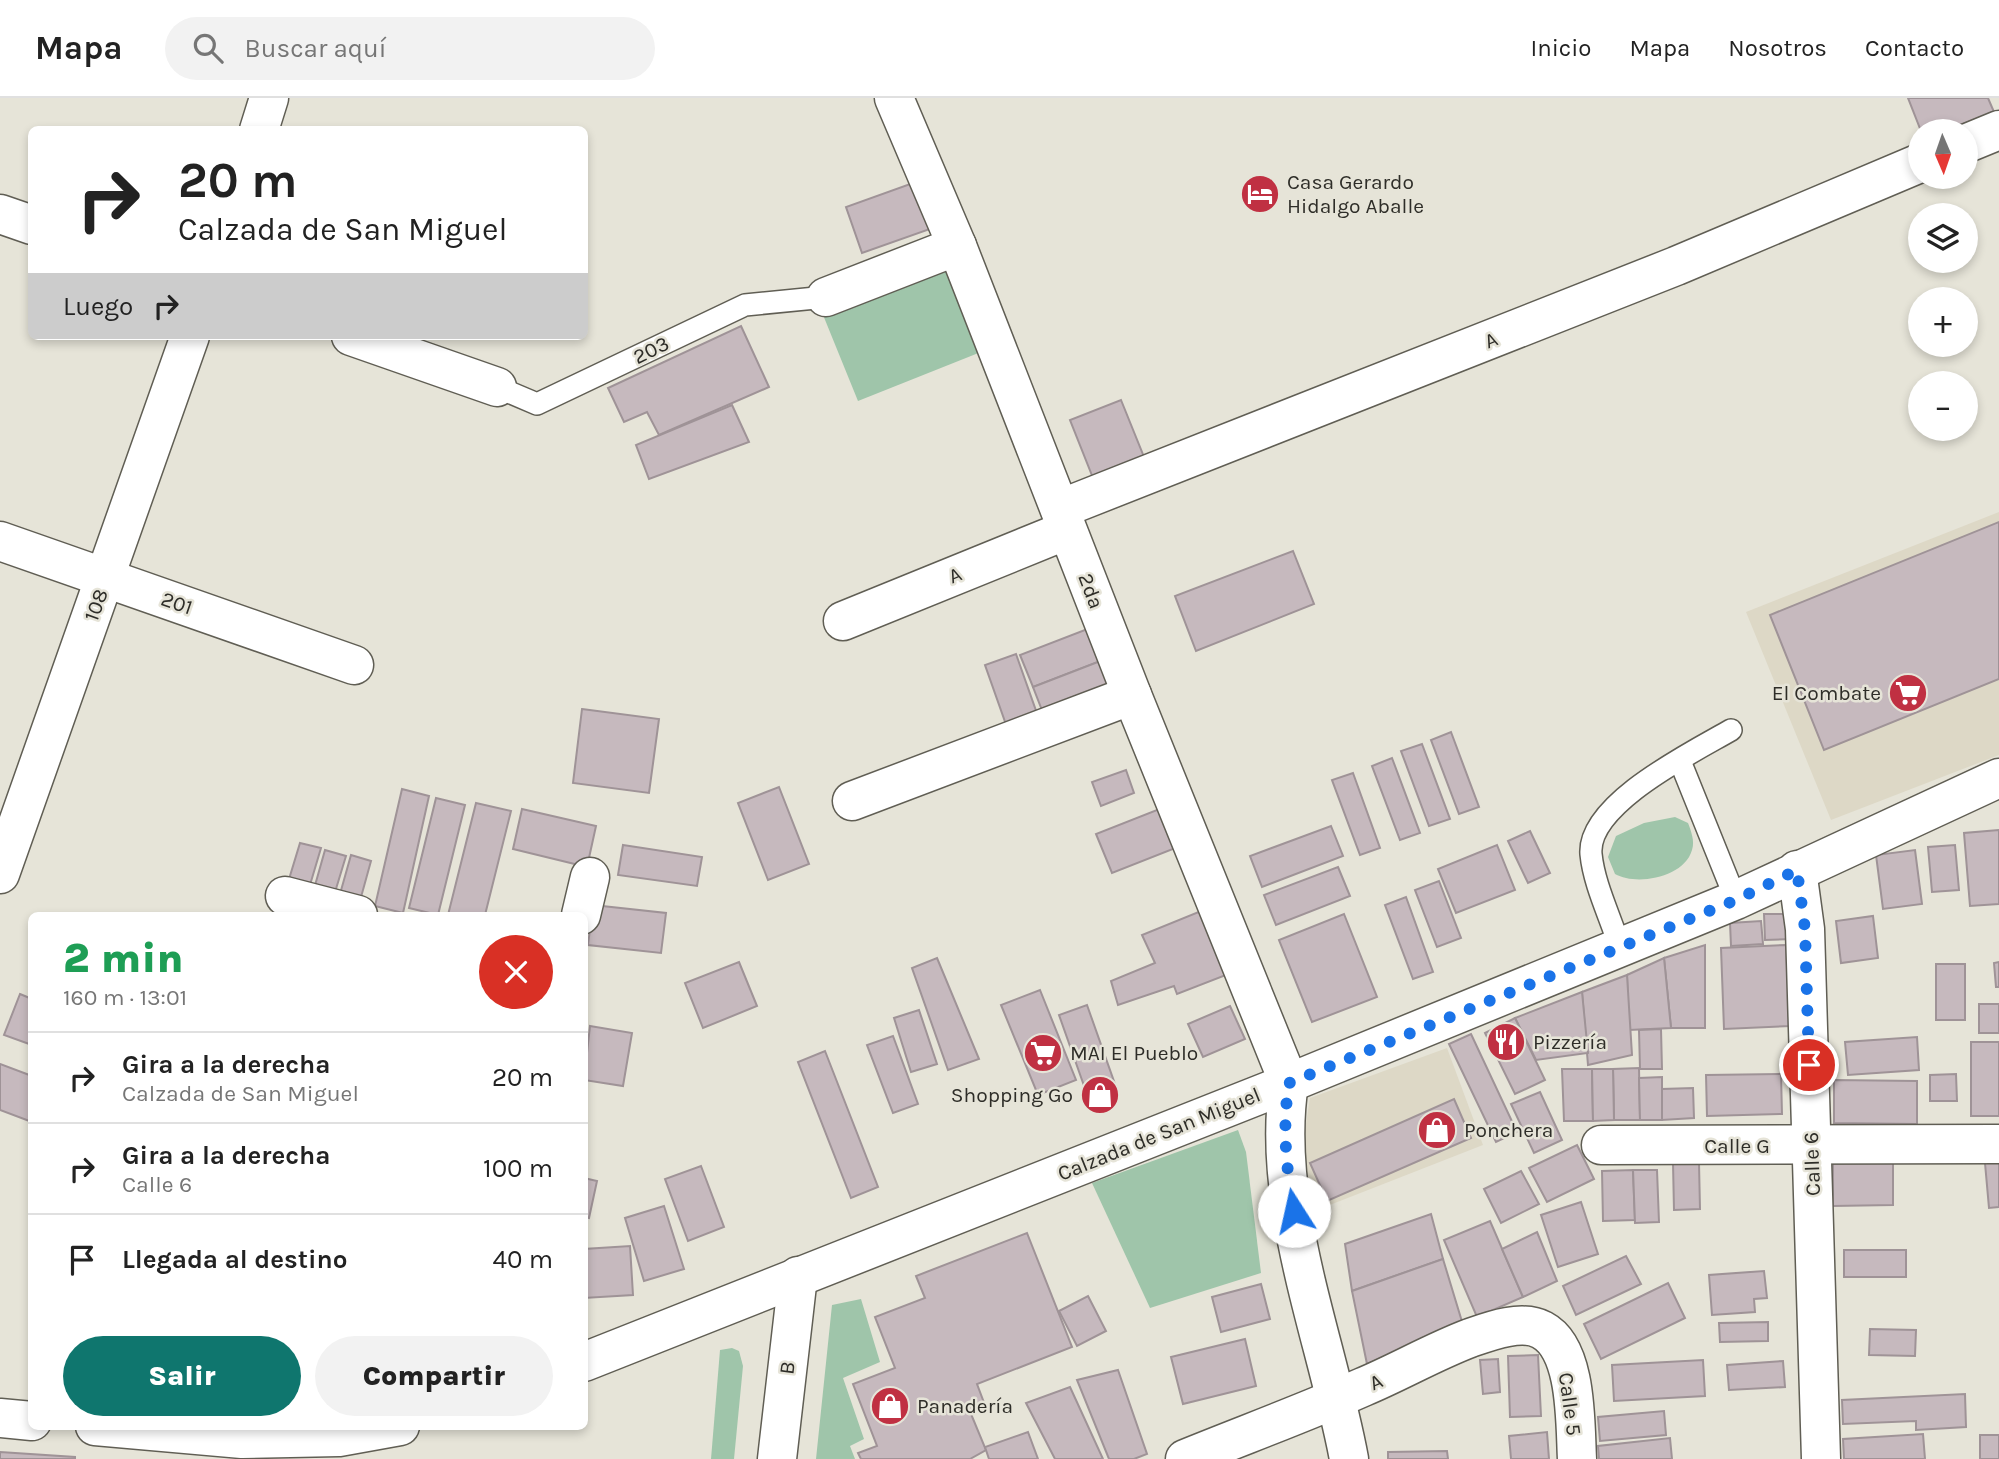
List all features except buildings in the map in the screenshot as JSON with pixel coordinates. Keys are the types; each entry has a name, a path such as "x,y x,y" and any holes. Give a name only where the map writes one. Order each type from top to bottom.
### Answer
{"street":[{"path":"260,126 270,98"},
{"name":"2da","path":"894,98 957,246 1132,695 1289,1083"},
{"path":"1978,139 1999,130"},
{"name":"A","path":"843,621 1064,519 1676,267 1908,168"},
{"path":"0,214 28,224"},
{"name":"203","path":"826,297 957,246"},
{"name":"108","path":"0,874 189,340"},
{"name":"203","path":"362,340 497,387"},
{"name":"201","path":"0,541 354,665"},
{"path":"852,801 1132,695"},
{"name":"Calzada de San Miguel","path":"588,1360 1289,1083 1620,948 1736,900 1999,778"},
{"name":"Calle 6","path":"1797,870 1805,929 1821,1459"},
{"path":"582,912 590,877"},
{"path":"285,896 346,912"},
{"path":"1289,1083 1284,1114 1286,1167 1309,1292 1337,1398 1349,1459"},
{"name":"Calle G","path":"1601,1145 1999,1144"},
{"name":"B","path":"777,1459 798,1276"},
{"name":"A","path":"1185,1459 1337,1398 1470,1338 1513,1326 1529,1326 1542,1330 1561,1350"},
{"name":"Calle 5","path":"1561,1350 1570,1379 1577,1459"},
{"path":"0,1418 28,1421"},
{"path":"140,1430 242,1439 339,1437 378,1430"}],"lane":[{"name":"203","path":"497,387 537,404 745,305 826,297"},
{"path":"1620,948 1591,853 1597,827 1617,803 1731,730"},
{"path":"1680,761 1736,900"}],"shaded area":[{"path":"1999,512 1999,755 1831,820 1746,612"},
{"path":"1447,1048 1483,1145 1317,1210 1307,1185 1302,1149 1310,1098"}],"green space":[{"path":"948,258 986,350 858,401 821,310"},
{"path":"1675,817 1688,823 1693,840 1692,850 1680,867 1670,873 1646,879 1624,878 1615,874 1608,857 1616,836 1644,823"},
{"path":"1238,1130 1246,1152 1261,1273 1150,1308 1092,1183"},
{"path":"861,1299 880,1362 843,1378 864,1439 850,1446 855,1459 816,1459 832,1305"},
{"path":"732,1348 739,1351 743,1366 734,1459 711,1459 720,1350"}],"place":[{"name":"Casa Gerardo Hidalgo Aballe","path":"1260,194"},
{"name":"El Combate","path":"1908,693"},
{"name":"Pizzería","path":"1506,1042"},
{"name":"MAI El Pueblo","path":"1043,1053"},
{"name":"Shopping Go","path":"1100,1095"},
{"name":"Ponchera","path":"1437,1130"},
{"name":"Panadería","path":"890,1406"}],"route":[{"path":"1294,1211 1284,1146 1284,1114 1289,1083 1736,900 1797,870 1805,929 1809,1065"}]}
